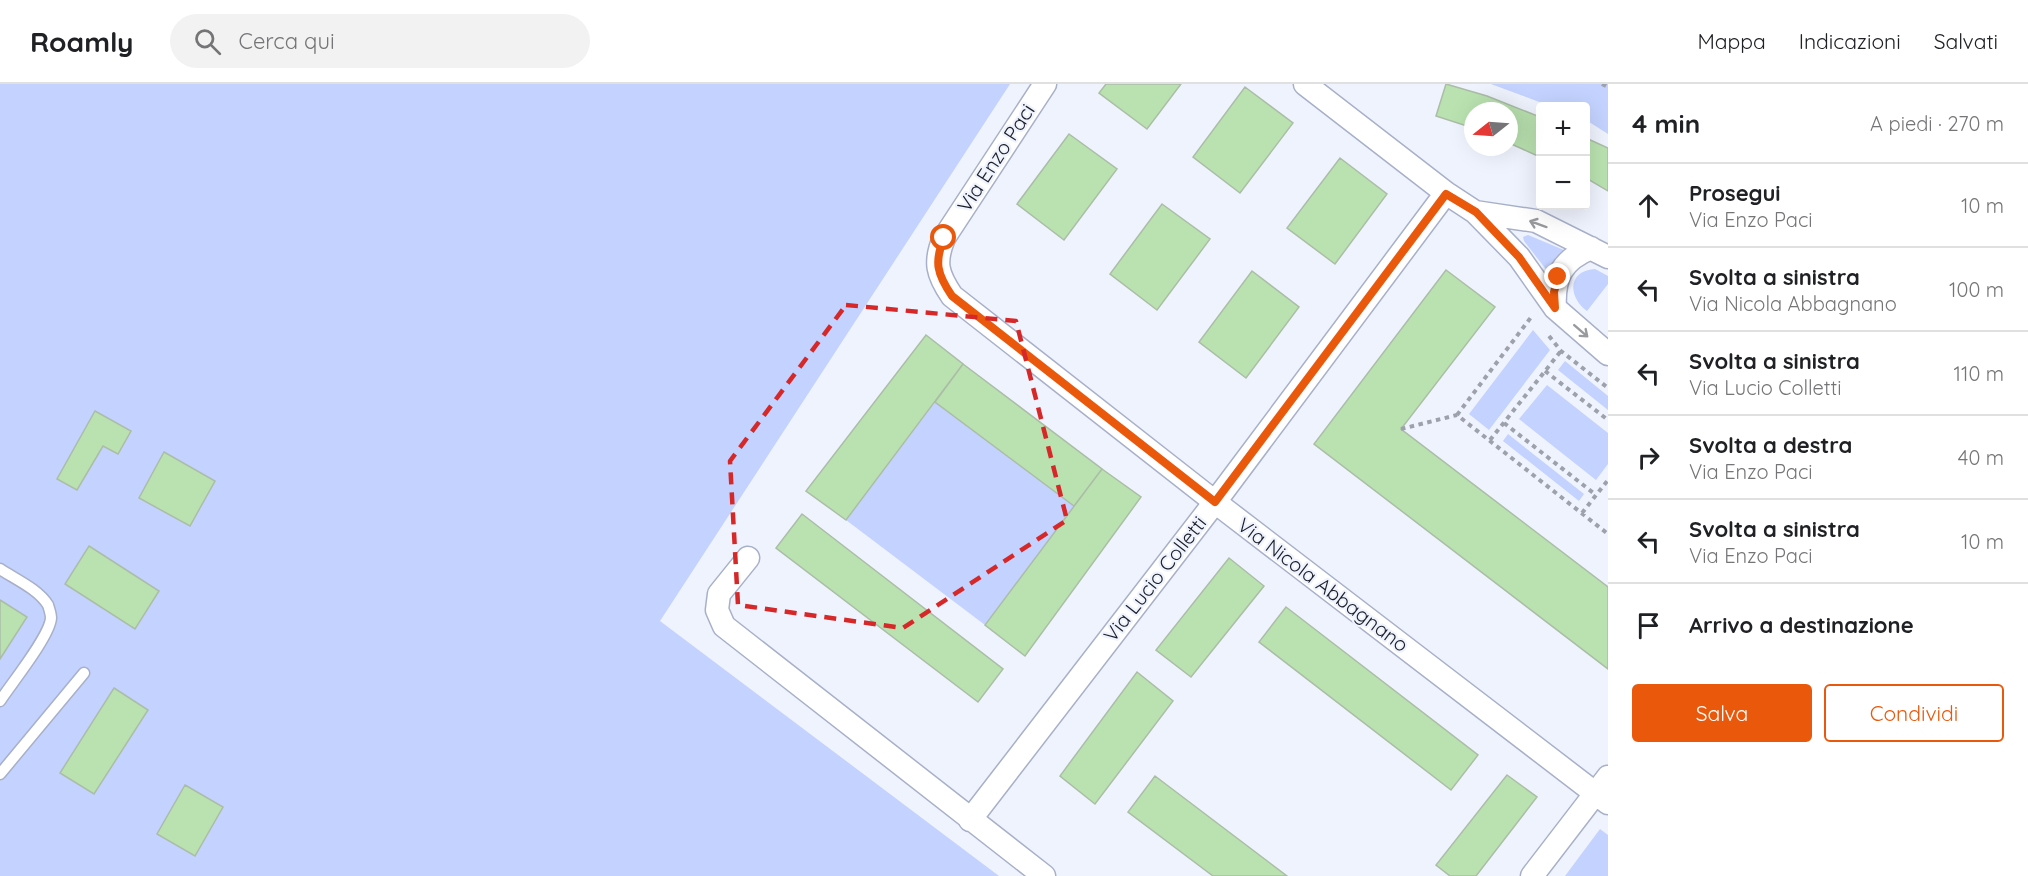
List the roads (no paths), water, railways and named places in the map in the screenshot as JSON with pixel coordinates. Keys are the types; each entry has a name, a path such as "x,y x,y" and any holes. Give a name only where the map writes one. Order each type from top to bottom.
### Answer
{"street":[{"name":"Via Enzo Paci","path":"938,267 938,252 944,238 1045,84"},
{"path":"1305,84 1446,194 1476,212 1519,257 1555,308 1608,354"},
{"name":"Via Lucio Colletti","path":"970,820 1215,502 1446,194"},
{"path":"1476,212 1536,221 1600,253"},
{"path":"1555,308 1554,292 1562,271 1577,254 1600,253"},
{"name":"Via Nicola Abbagnano","path":"938,267 942,282 952,296 1215,502 1604,791"},
{"path":"748,558 719,594 717,610 724,626 1044,876"},
{"path":"1533,876 1604,791"}],"lane":[{"path":"0,569 33,590 49,606 51,618 46,633 0,701"},
{"path":"0,774 84,673"}]}
